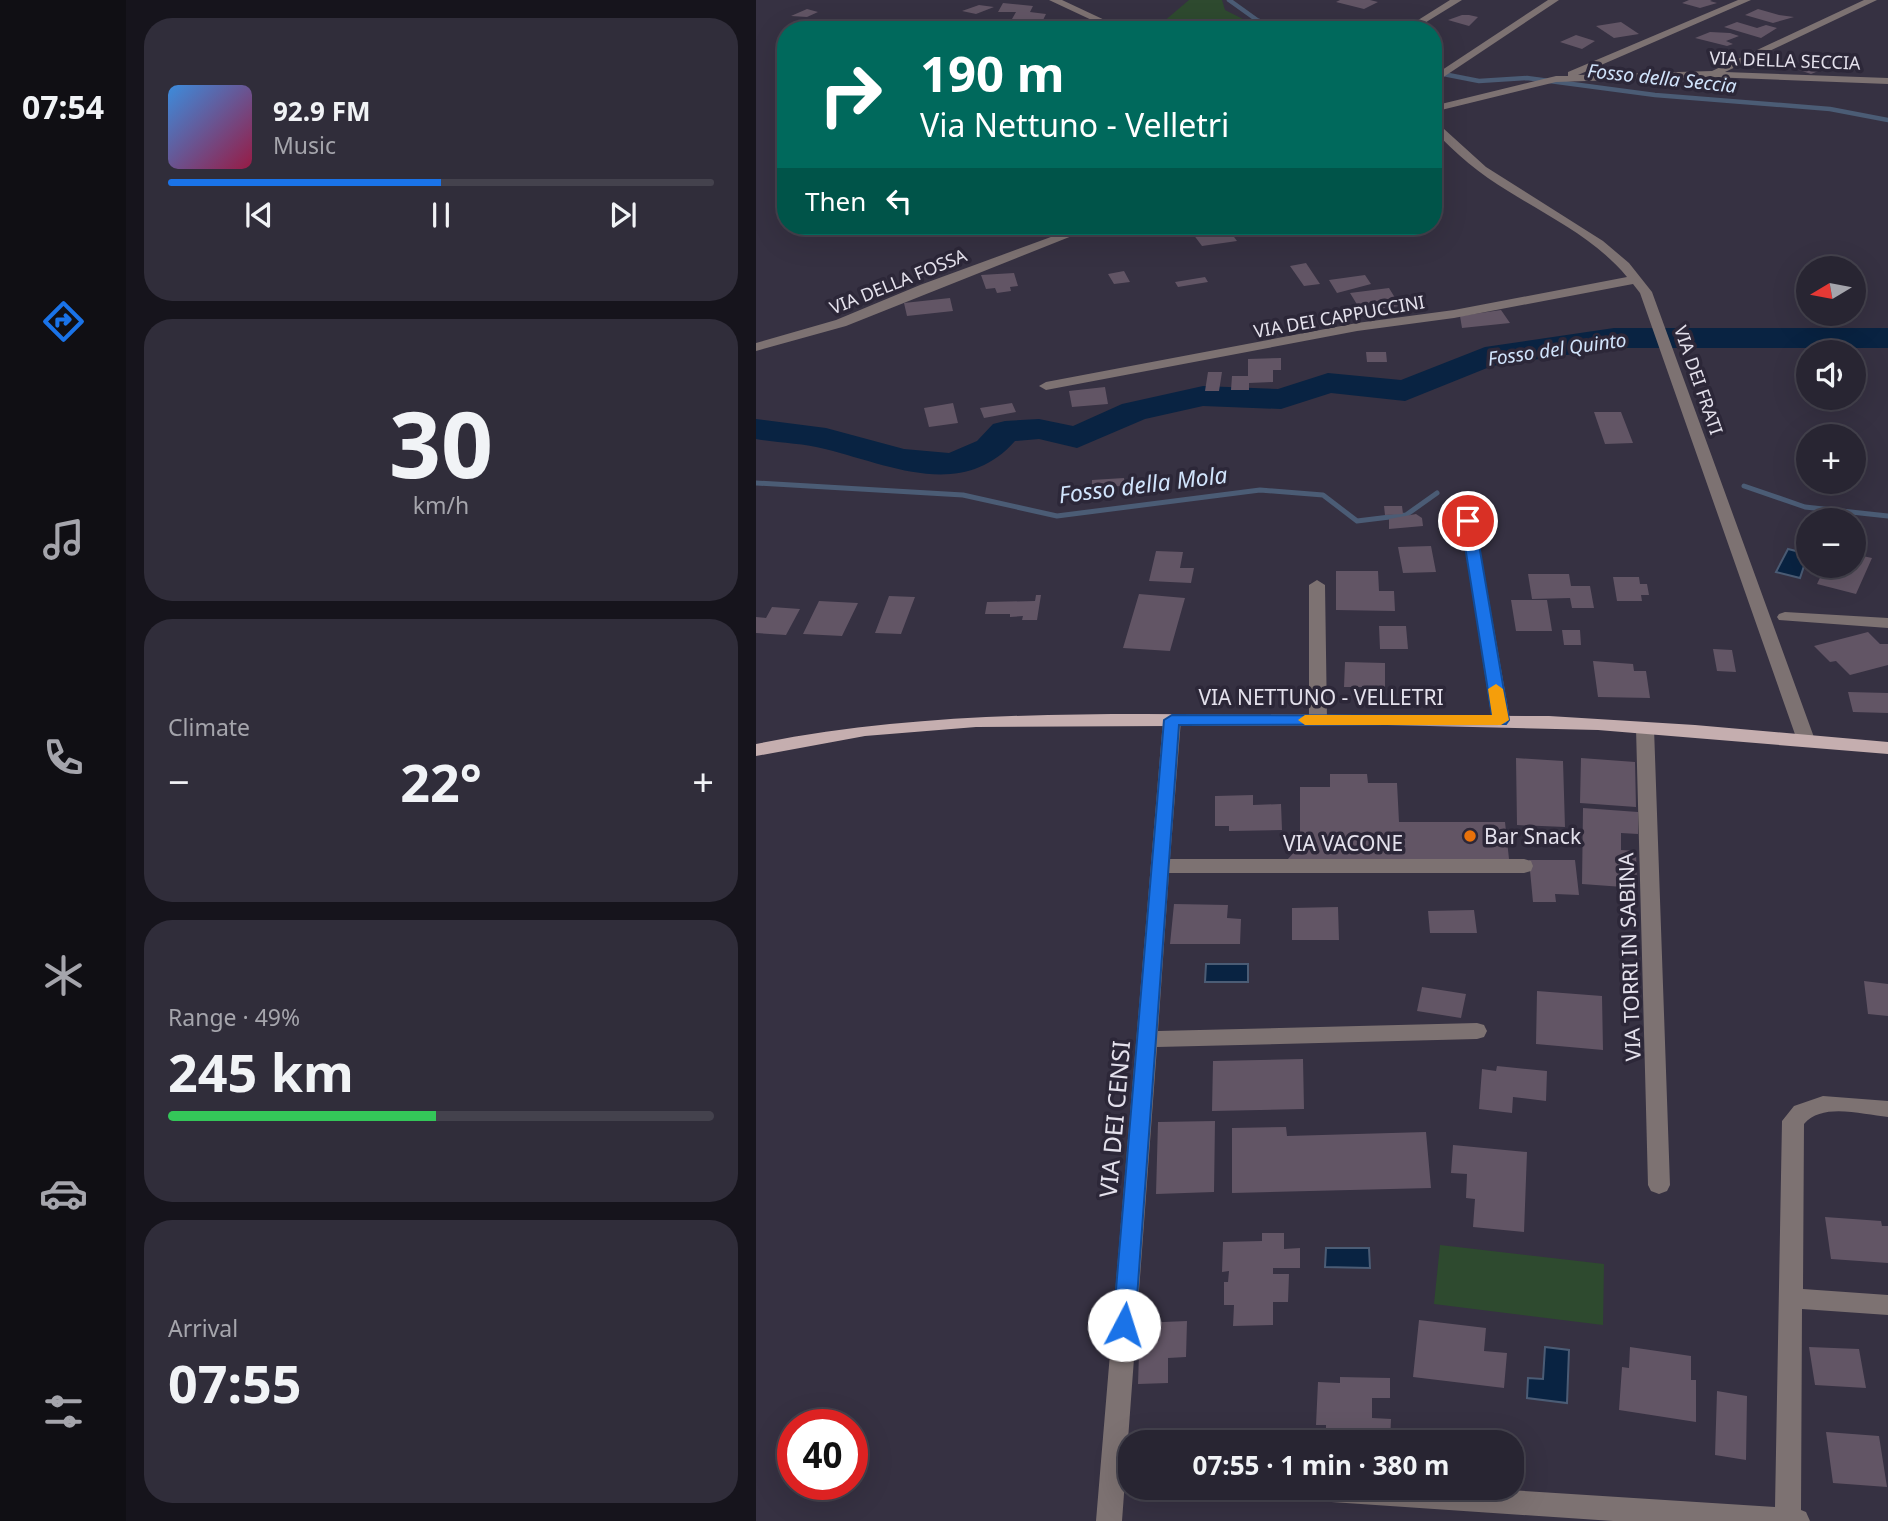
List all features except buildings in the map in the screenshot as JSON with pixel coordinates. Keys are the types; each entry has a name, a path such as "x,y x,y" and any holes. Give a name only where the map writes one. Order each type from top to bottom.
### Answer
{"main road":[{"name":"VIA NETTUNO - VELLETRI","path":"756,750 804,739 884,729 1172,720 1501,720 1645,728 1888,748"}],"street":[{"path":"1054,0 1101,21"},
{"path":"1422,21 1457,0"},
{"path":"1442,74 1554,0"},
{"path":"1556,79 1746,0"},
{"path":"1710,75 1872,0"},
{"name":"VIA DELLA SECCIA","path":"1442,107 1556,79 1710,75 1888,81"},
{"name":"VIA DEI FRATI","path":"1442,131 1466,154 1604,249 1637,279 1653,307 1806,740"},
{"name":"VIA DELLA FOSSA","path":"756,347 841,324 923,288 1067,235"},
{"name":"VIA DEI CAPPUCCINI","path":"1046,386 1357,327 1454,314 1637,279"},
{"path":"1468,521 1501,720"},
{"path":"1317,585 1318,720"},
{"path":"1785,617 1888,623"},
{"name":"VIA DEI CENSI","path":"1124,1430 1147,1039 1172,720"},
{"name":"VIA TORRI IN SABINA","path":"1645,728 1659,1185"},
{"name":"VIA VACONE","path":"1162,866 1524,866"},
{"path":"1147,1039 1477,1031"},
{"path":"1788,1520 1793,1121 1805,1108 1820,1104 1888,1109"},
{"path":"1790,1298 1888,1305"},
{"name":"VIA DEI CENSI","path":"1108,1521 1118,1486"},
{"path":"1484,1500 1797,1521"}],"green space":[{"path":"1189,0 1222,0 1225,10 1247,21 1164,21"},
{"path":"1440,1245 1604,1264 1603,1325 1434,1304"}],"water":[{"path":"1788,549 1796,551 1796,577 1776,572"},
{"path":"1206,964 1248,964 1248,982 1205,982"},
{"path":"1326,1248 1369,1248 1370,1268 1325,1267"},
{"path":"1545,1347 1569,1350 1567,1403 1527,1398 1528,1378 1543,1379"}],"waterway":[{"name":"Fosso della Seccia","path":"1229,0 1259,21"},
{"name":"Fosso della Seccia","path":"1442,74 1479,81 1527,78 1655,95 1830,109 1888,120"},
{"name":"Fosso del Quinto","path":"756,429 826,439 903,460 949,464 970,460 989,449 1005,431 1039,429 1077,437 1134,411 1203,396 1281,399 1328,383 1405,391 1485,357 1614,338 1888,338"},
{"name":"Fosso della Mola","path":"756,483 963,495 1057,516 1260,490 1323,495 1357,521 1406,515 1437,493"},
{"name":"Fosso della Mola","path":"1744,486 1805,507 1888,516"}],"slow traffic":[{"path":"1305,720 1501,720 1496,689"}],"place":[{"name":"Bar Snack","path":"1470,836"}],"route":[{"path":"1124,1325 1172,720 1501,720 1468,521"}]}
